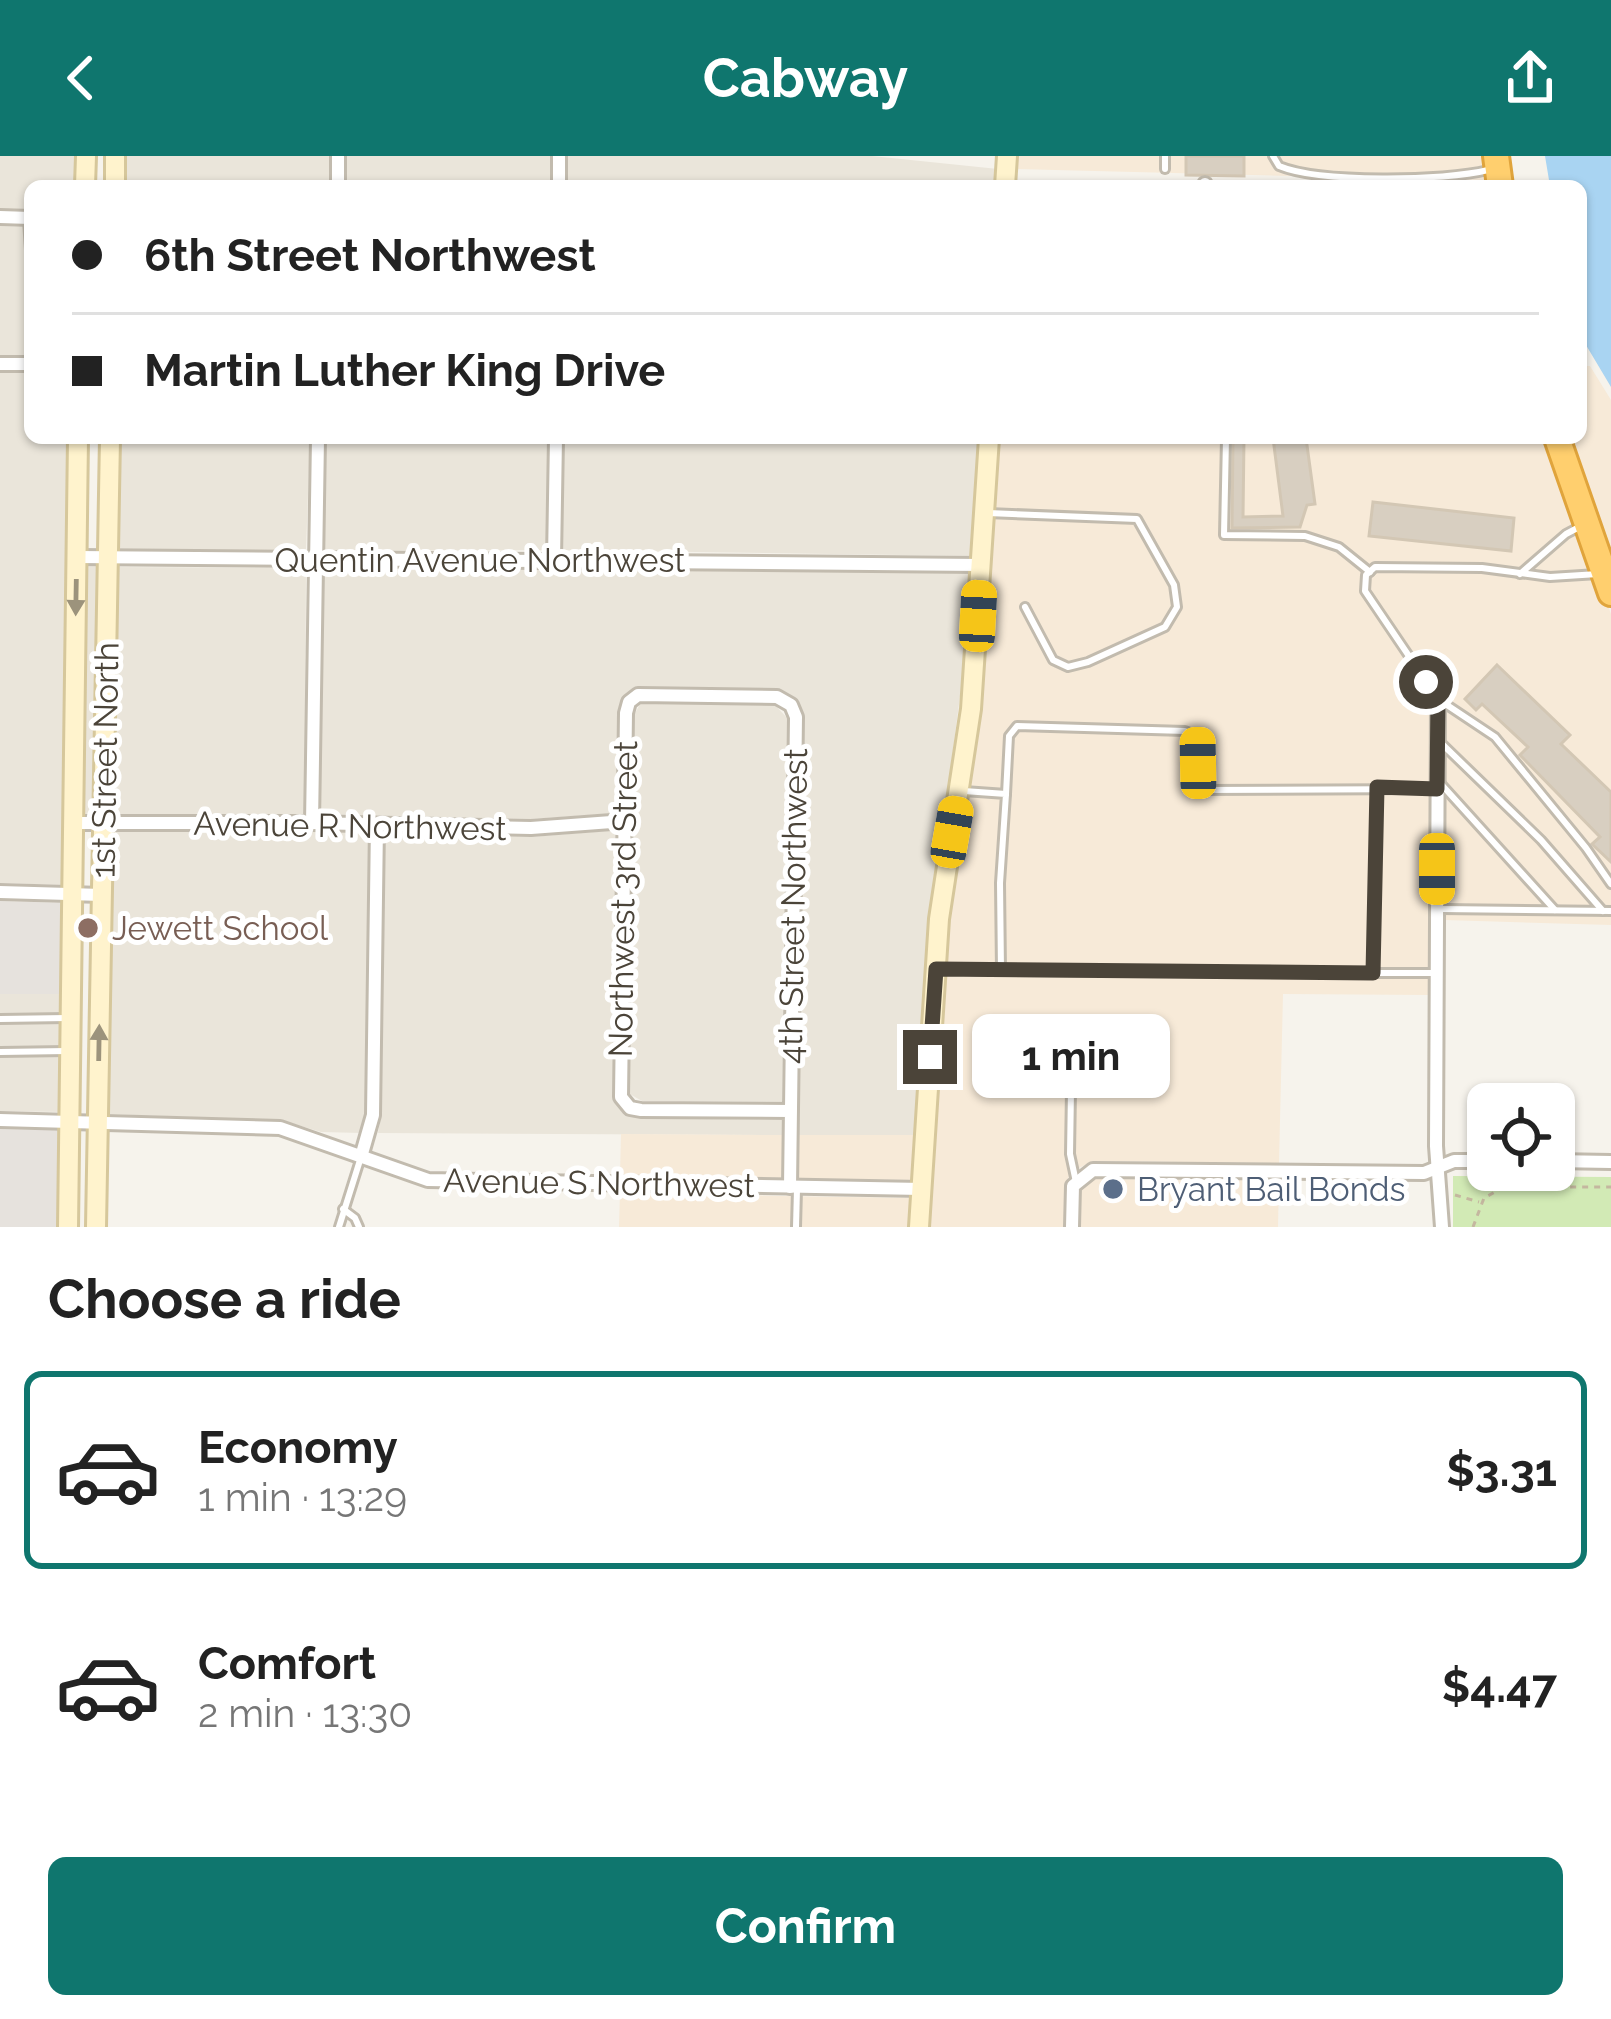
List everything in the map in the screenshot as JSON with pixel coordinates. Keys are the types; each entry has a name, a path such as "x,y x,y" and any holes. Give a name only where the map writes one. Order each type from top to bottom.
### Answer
{"highway":[{"path":"1559,444 1605,577"}],"main road":[{"name":"1st Street North","path":"68,1227 78,444"},
{"name":"1st Street North","path":"96,1227 110,444"},
{"path":"920,1227 944,873 971,710 989,444"}],"street":[{"path":"312,823 317,444"},
{"path":"554,559 556,444"},
{"name":"Quentin Avenue Northwest","path":"77,556 981,565"},
{"name":"4th Street Northwest","path":"633,699 662,694 777,697 796,717 790,1111 794,1187"},
{"name":"Northwest 3rd Street","path":"633,699 626,713 623,1100 641,1110 790,1111"},
{"path":"1438,699 1442,1227"},
{"name":"Avenue R Northwest","path":"74,823 531,828 626,821"},
{"path":"361,1157 374,1115 377,825"},
{"path":"0,892 102,895"},
{"name":"Avenue S Northwest","path":"0,1120 280,1129 428,1180 922,1189"},
{"path":"1072,1227 1078,1179 1093,1170 1424,1173 1467,1161"},
{"path":"1575,1161 1611,1162"}],"lane":[{"path":"1165,156 1166,169"},
{"path":"1273,156 1279,166 1307,175 1446,178 1498,170"},
{"path":"1226,444 1224,535 1305,536 1340,547 1370,572"},
{"path":"985,512 1137,519 1174,586 1177,607 1165,627 1068,667 1053,660 1025,607"},
{"path":"1520,574 1551,545 1586,524"},
{"path":"1605,577 1550,577 1482,568 1375,567 1365,591 1438,699 1495,736 1611,884"},
{"path":"1001,971 1000,884 1009,736 1017,726 1185,731 1198,736 1199,790 1437,785 1556,910"},
{"path":"1438,739 1607,911"},
{"path":"1373,973 1377,787"},
{"path":"959,790 1006,794"},
{"path":"1437,909 1607,911"},
{"path":"936,969 1437,973"},
{"path":"0,1019 71,1018"},
{"path":"0,1052 70,1052"},
{"path":"1071,1090 1070,1154 1078,1179"},
{"path":"339,1227 361,1157"},
{"path":"794,1187 796,1227"},
{"path":"343,1209 358,1227"}],"path":[{"path":"1473,1227 1480,1203 1504,1187 1611,1187"},
{"path":"1455,1195 1480,1203"}],"shaded area":[{"path":"0,156 79,156 78,180 24,180 24,210 0,209"},
{"path":"123,156 330,156 330,180 122,180"},
{"path":"346,156 551,156 551,180 346,180"},
{"path":"567,156 872,156 998,169 997,180 566,180"},
{"path":"1015,156 1488,156 1492,180 1452,180 1014,169"},
{"path":"0,226 24,227 24,355 0,355"},
{"path":"1587,366 1611,400 1611,571 1567,444 1587,444"},
{"path":"0,372 24,372 24,444 71,444 66,885 0,883"},
{"path":"118,444 310,444 306,550 115,550"},
{"path":"325,444 548,444 546,550 322,551"},
{"path":"563,444 980,444 973,556 561,550"},
{"path":"997,444 1551,444 1611,614 1611,925 1445,920 1445,691 1430,690 1429,995 1283,994 1279,1163 1093,1161 1071,1172 1065,1186 1065,1227 927,1227 947,920 979,710"},
{"path":"84,566 99,566 96,815 81,815"},
{"path":"115,567 306,568 305,814 111,815"},
{"path":"322,568 972,573 931,918 918,1135 797,1135 804,717 798,700 777,688 634,688 623,697 618,713 618,813 531,819 320,814"},
{"path":"640,704 775,705 788,719 782,1102 642,1101 628,1093 634,715"},
{"path":"618,830 613,1100 624,1114 640,1118 782,1120 782,1135 378,1133 384,834 531,837"},
{"path":"111,832 369,834 362,1133 321,1132 281,1120 106,1114"},
{"path":"0,901 65,903 64,994 0,994"},
{"path":"0,994 64,994 61,1112 0,1111"},
{"path":"0,1129 61,1130 60,1227 0,1227"},
{"path":"621,1134 782,1135 782,1178 620,1175"},
{"path":"797,1135 918,1135 915,1180 797,1179"},
{"path":"1095,1179 1279,1180 1278,1227 1080,1227 1081,1189"},
{"path":"620,1192 914,1198 912,1227 619,1227"}],"green space":[{"path":"1453,1176 1467,1176 1467,1191 1575,1191 1575,1177 1611,1177 1611,1227 1453,1227"}],"water":[{"path":"1545,156 1611,156 1611,387 1587,347 1587,180 1549,180"}],"building":[{"path":"1186,156 1244,156 1244,176 1186,175"},
{"path":"1233,444 1244,444 1243,517 1283,516 1274,444 1307,444 1315,504 1307,505 1300,527 1232,528"},
{"path":"1373,502 1514,518 1511,551 1369,536"},
{"path":"1497,665 1570,735 1561,744 1611,792 1611,862 1592,844 1600,837 1520,755 1528,747 1482,704 1476,710 1465,699"}],"place":[{"name":"Jewett School","path":"88,928"},
{"name":"Bryant Bail Bonds","path":"1113,1189"}],"route":[{"path":"930,1057 936,969 1373,973 1377,787 1437,789 1438,699 1426,682"}]}
